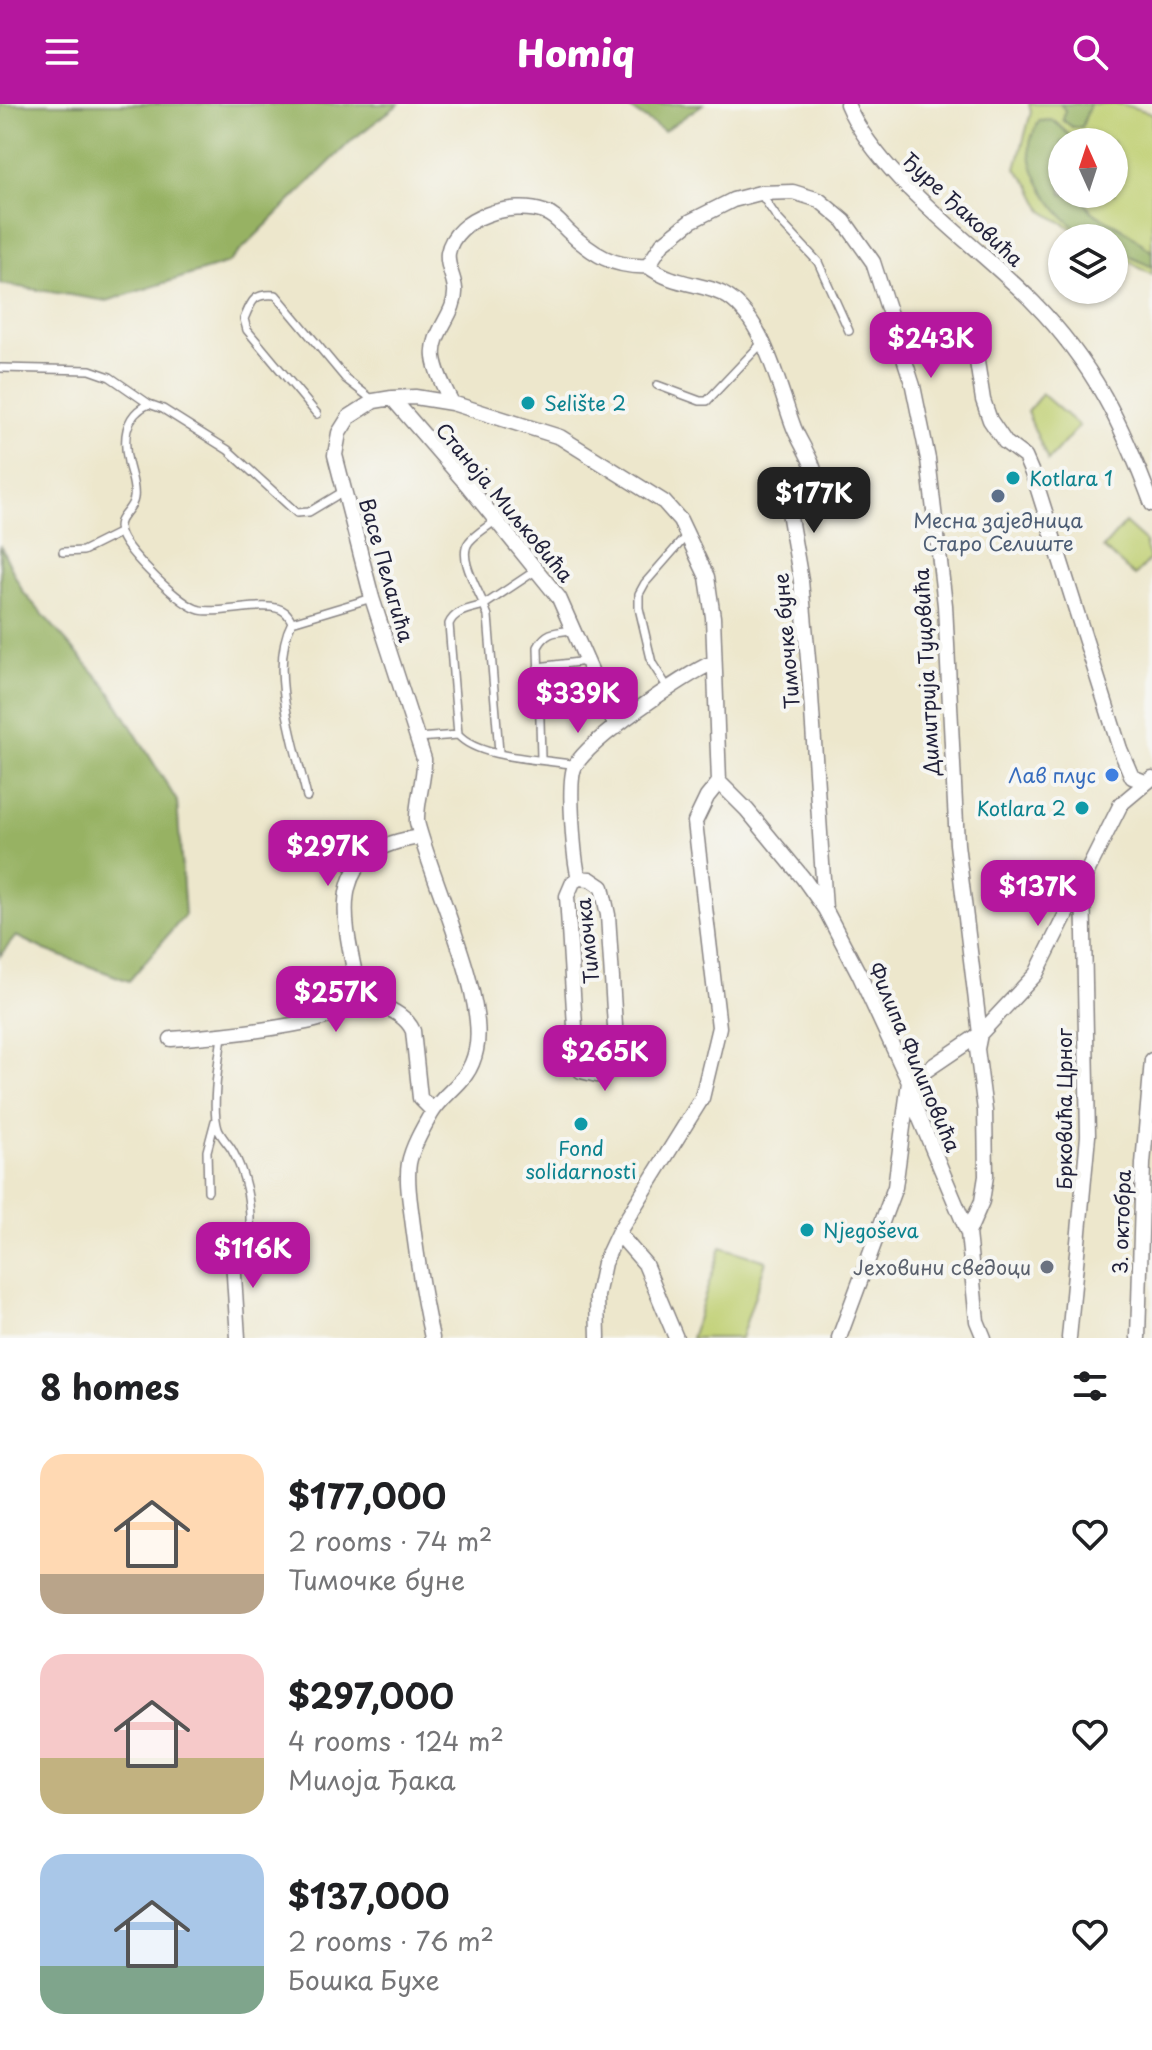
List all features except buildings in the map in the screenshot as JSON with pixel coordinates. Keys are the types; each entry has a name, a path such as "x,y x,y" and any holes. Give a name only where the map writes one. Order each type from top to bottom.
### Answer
{"street":[{"name":"Ђуре Ђаковића","path":"847,104 876,154 1032,301 1075,348 1106,395 1129,442 1152,504"},
{"name":"Димитрија Туцовића","path":"648,266 662,244 691,221 733,200 760,193 793,192 819,200 844,221 873,262 913,386 928,459 945,605 957,844 980,1034 977,1049 985,1111 986,1176 982,1201 968,1233"},
{"path":"452,403 434,356 435,344 451,312 456,290 448,252 465,228 494,211 509,208 535,210 552,216 585,247 602,258 618,264 648,266"},
{"name":"Тимочке буне","path":"648,266 661,276 717,292 730,299 749,319 774,368 794,430 815,478 812,485 791,505 789,512 801,581 825,909"},
{"path":"839,1338 895,1187 909,1082 980,1034 1036,974 1121,804 1147,784 1132,777 1120,749 1035,480 1025,457 1005,442 990,420 983,400 973,336"},
{"name":"Васе Пелагића","path":"432,1338 418,1262 409,1163 433,1111 461,1084 476,1050 477,1035 469,983 421,837 417,809 424,769 417,738 372,598 335,455 339,433 349,417 374,401 392,398 415,397 452,403 560,437 664,502 680,520 707,577 713,617 719,782"},
{"name":"Станоја Миљковића","path":"392,398 559,598 616,727"},
{"path":"576,765 616,727 668,688 691,672 714,662"},
{"name":"Тимочка","path":"576,765 571,793 579,878"},
{"path":"598,1338 597,1296 604,1263 618,1233 702,1098 719,1027 695,822 707,797 719,782"},
{"name":"Филипа Филиповића","path":"719,782 765,833 825,909 859,974 909,1082 915,1107 968,1233 977,1321 984,1338"},
{"path":"362,1007 345,918 349,885 359,864 375,849 396,841 421,837"},
{"name":"Тимочка","path":"579,878 590,879 602,887 608,915 617,1058 612,1069 597,1075 581,1071 577,1059 567,896 573,882 579,878"},
{"name":"Брковића Црног","path":"1069,1338 1088,1136 1083,880"},
{"path":"171,1039 222,1036 309,1022 362,1007 383,1007 410,1023 420,1098 433,1111"},
{"name":"3. октобра","path":"1138,1338 1145,1264 1143,1164 1152,1060"},
{"path":"618,1233 645,1264 676,1338"},
{"path":"232,1244 238,1338"},
{"path":"970,1338 977,1321"}],"lane":[{"path":"760,193 778,219 818,262 849,331"},
{"path":"317,414 247,330 244,319 252,301 263,294 276,295 346,379 374,401"},
{"path":"657,385 707,401 762,343"},
{"path":"0,368 90,370 110,377 149,404 163,409 228,450 293,511 305,513 344,491"},
{"path":"149,404 136,412 128,424 125,449 135,494 132,506 121,517 119,533 139,562 194,609 273,608 285,612 292,622 282,660 283,686 307,797"},
{"path":"495,521 470,540 464,550 488,616 499,752"},
{"path":"63,552 83,551 119,533"},
{"path":"668,688 652,663 639,608 639,594 687,535"},
{"path":"458,735 450,620 460,612 484,605 535,571"},
{"path":"292,622 372,598"},
{"path":"541,758 538,647 542,638 549,633 574,629"},
{"path":"538,667 587,661"},
{"path":"417,738 458,735 471,745 514,759 541,758 576,765"},
{"path":"208,1191 207,1151 216,1119 222,1036"},
{"path":"216,1119 219,1131 241,1170 251,1211 250,1228"}],"green space":[{"path":"0,104 399,104 352,140 228,263 107,301 0,284"},
{"path":"623,104 703,104 664,131"},
{"path":"1029,104 1121,104 1152,113 1152,275 1128,261 1128,224 1065,224 1043,211 1030,185 1016,169 1031,112"},
{"path":"1060,104 1090,104 1082,127 1072,127 1063,120 1065,110"},
{"path":"1053,120 1062,128 1048,128 1048,197 1031,157 1032,135 1039,121"},
{"path":"1056,208 1089,208 1113,224 1071,224"},
{"path":"1128,233 1152,252 1152,267 1128,256"},
{"path":"1042,394 1079,426 1048,461 1027,412"},
{"path":"1125,523 1144,540 1150,559 1135,576 1103,548"},
{"path":"0,545 23,592 107,687 177,801 185,915 129,981 16,936 0,956"},
{"path":"721,1247 766,1261 741,1338 691,1338"}],"place":[{"name":"Selište 2","path":"528,403"},
{"name":"Kotlara 1","path":"1013,478"},
{"name":"Месна заједница Старо Селиште","path":"998,496"},
{"name":"Лав плус","path":"1112,775"},
{"name":"Kotlara 2","path":"1082,808"},
{"name":"Fond solidarnosti","path":"581,1124"},
{"name":"Njegoševa","path":"807,1230"},
{"name":"Јеховини сведоци","path":"1047,1267"}]}
